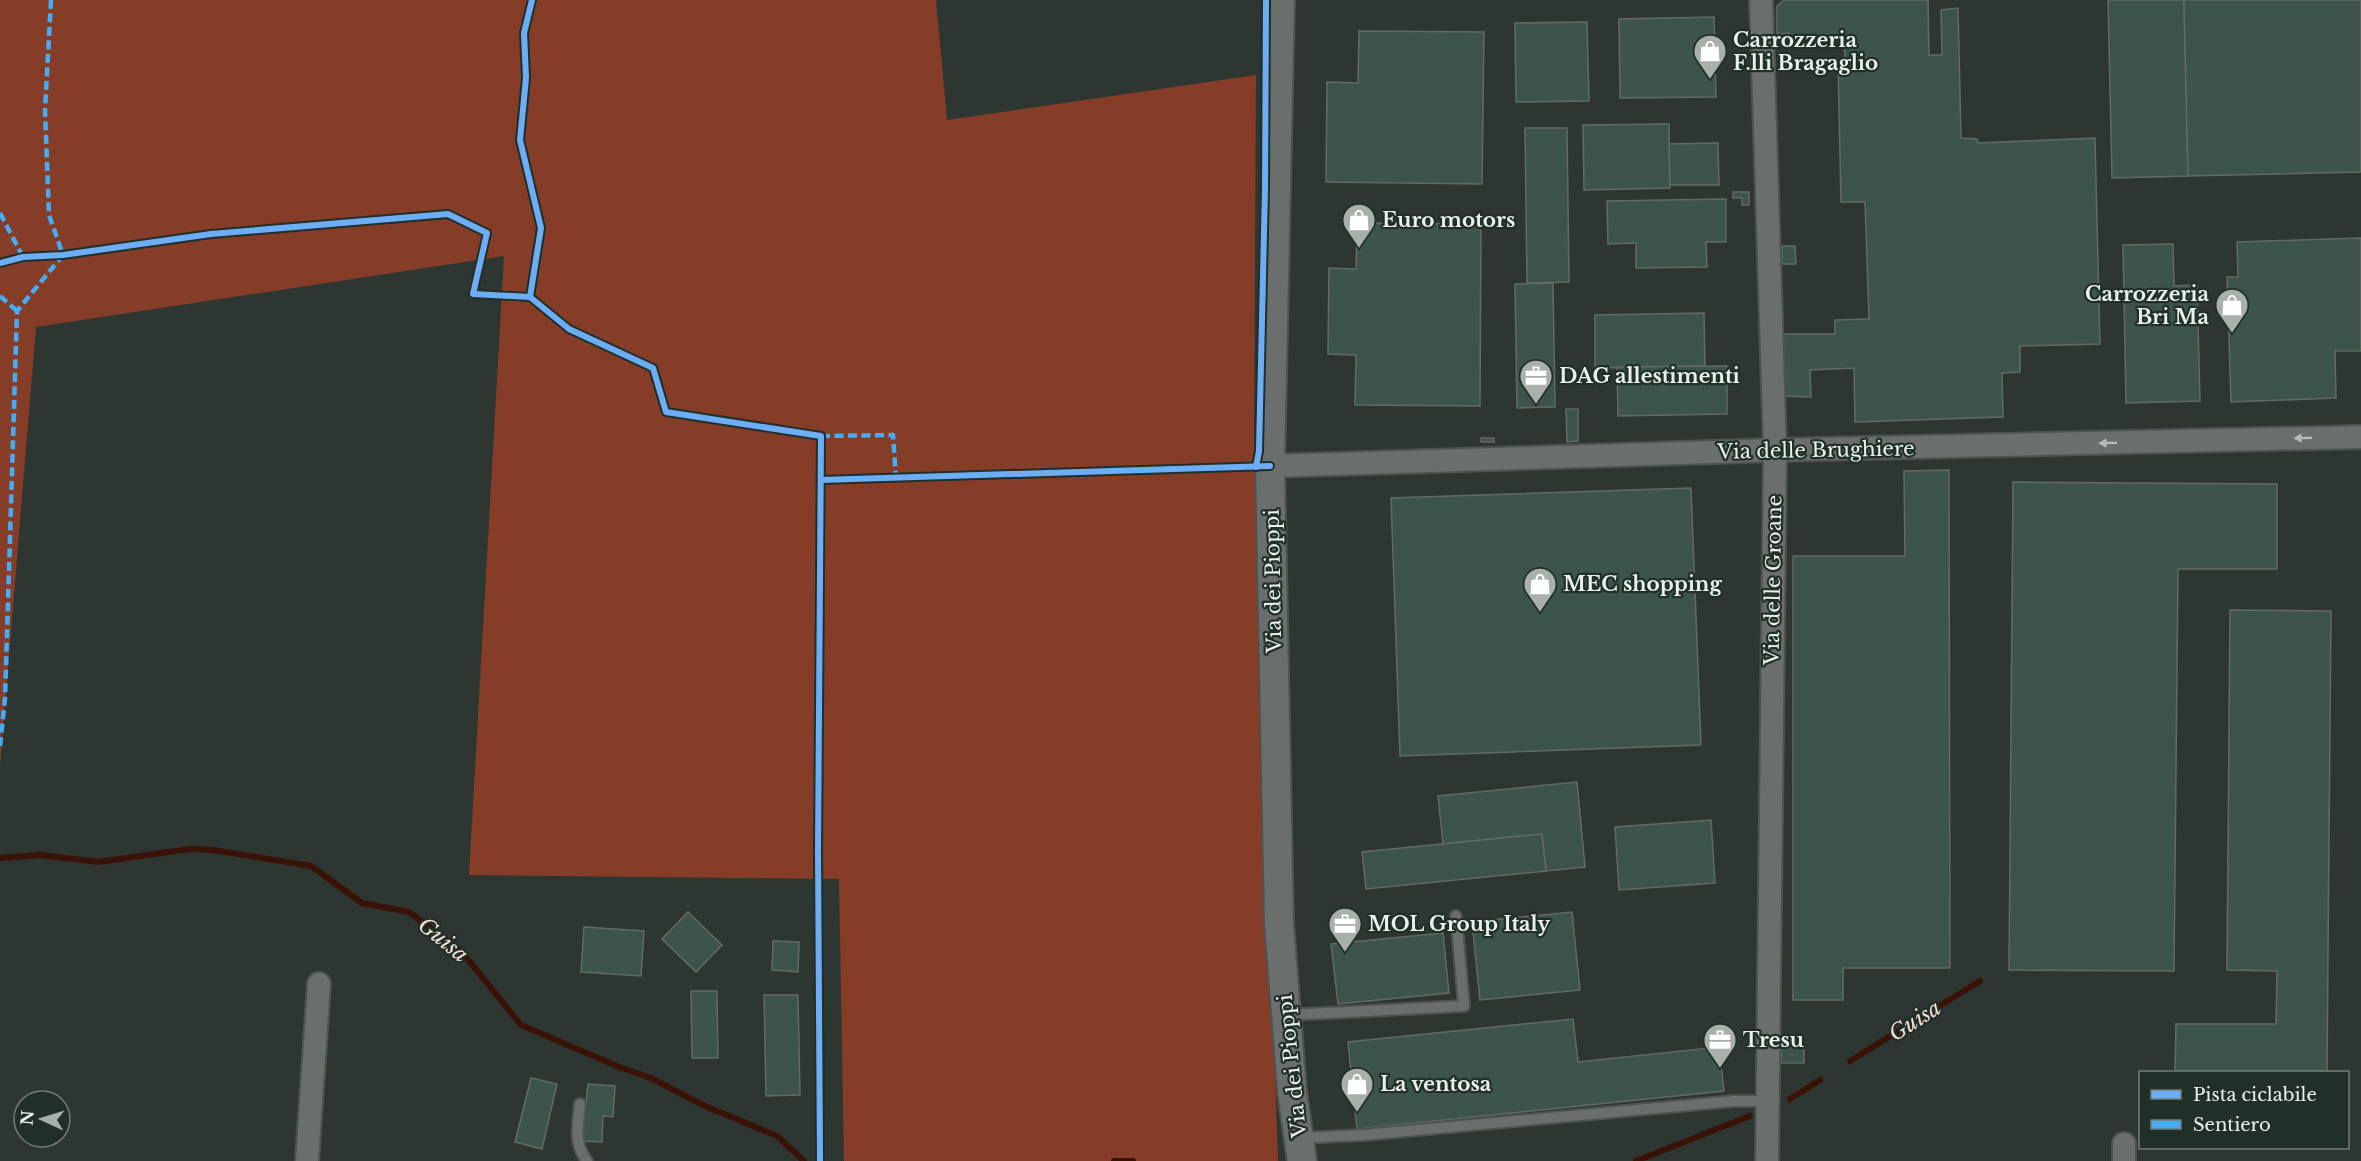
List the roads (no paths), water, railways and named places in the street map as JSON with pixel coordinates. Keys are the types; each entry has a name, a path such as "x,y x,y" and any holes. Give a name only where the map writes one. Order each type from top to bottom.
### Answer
{"street":[{"name":"Via dei Pioppi","path":"1280,0 1270,466 1279,923 1285,1015 1300,1149"},
{"name":"Via delle Groane","path":"1761,0 1775,450 1767,1161"},
{"name":"Via delle Brughiere","path":"1270,466 1775,450 2361,437"},
{"path":"307,1161 319,984"}],"lane":[{"path":"1285,1015 1464,1006 1456,916"},
{"path":"1300,1149 1363,1135 1734,1101 1768,1101"},
{"path":"580,1104 576,1140 580,1152 587,1161"}],"waterway":[{"name":"Guisa","path":"0,858 41,855 98,862 190,849 213,850 311,866 362,903 409,912 462,952 521,1025 619,1067 651,1078 705,1106 777,1136 804,1161"},
{"name":"Guisa","path":"1850,1061 1980,981"},
{"name":"Guisa","path":"1790,1099 1820,1080"},
{"name":"Guisa","path":"1636,1161 1750,1116"},
{"name":"Guisa","path":"1114,1161 1133,1161"}],"place":[{"name":"Carrozzeria F.lli Bragaglio","path":"1710,80"},
{"name":"Euro motors","path":"1359,249"},
{"name":"Carrozzeria Bri Ma","path":"2232,334"},
{"name":"DAG allestimenti","path":"1536,405"},
{"name":"MEC shopping","path":"1540,613"},
{"name":"MOL Group Italy","path":"1345,953"},
{"name":"Tresu","path":"1720,1069"},
{"name":"La ventosa","path":"1357,1113"}]}
